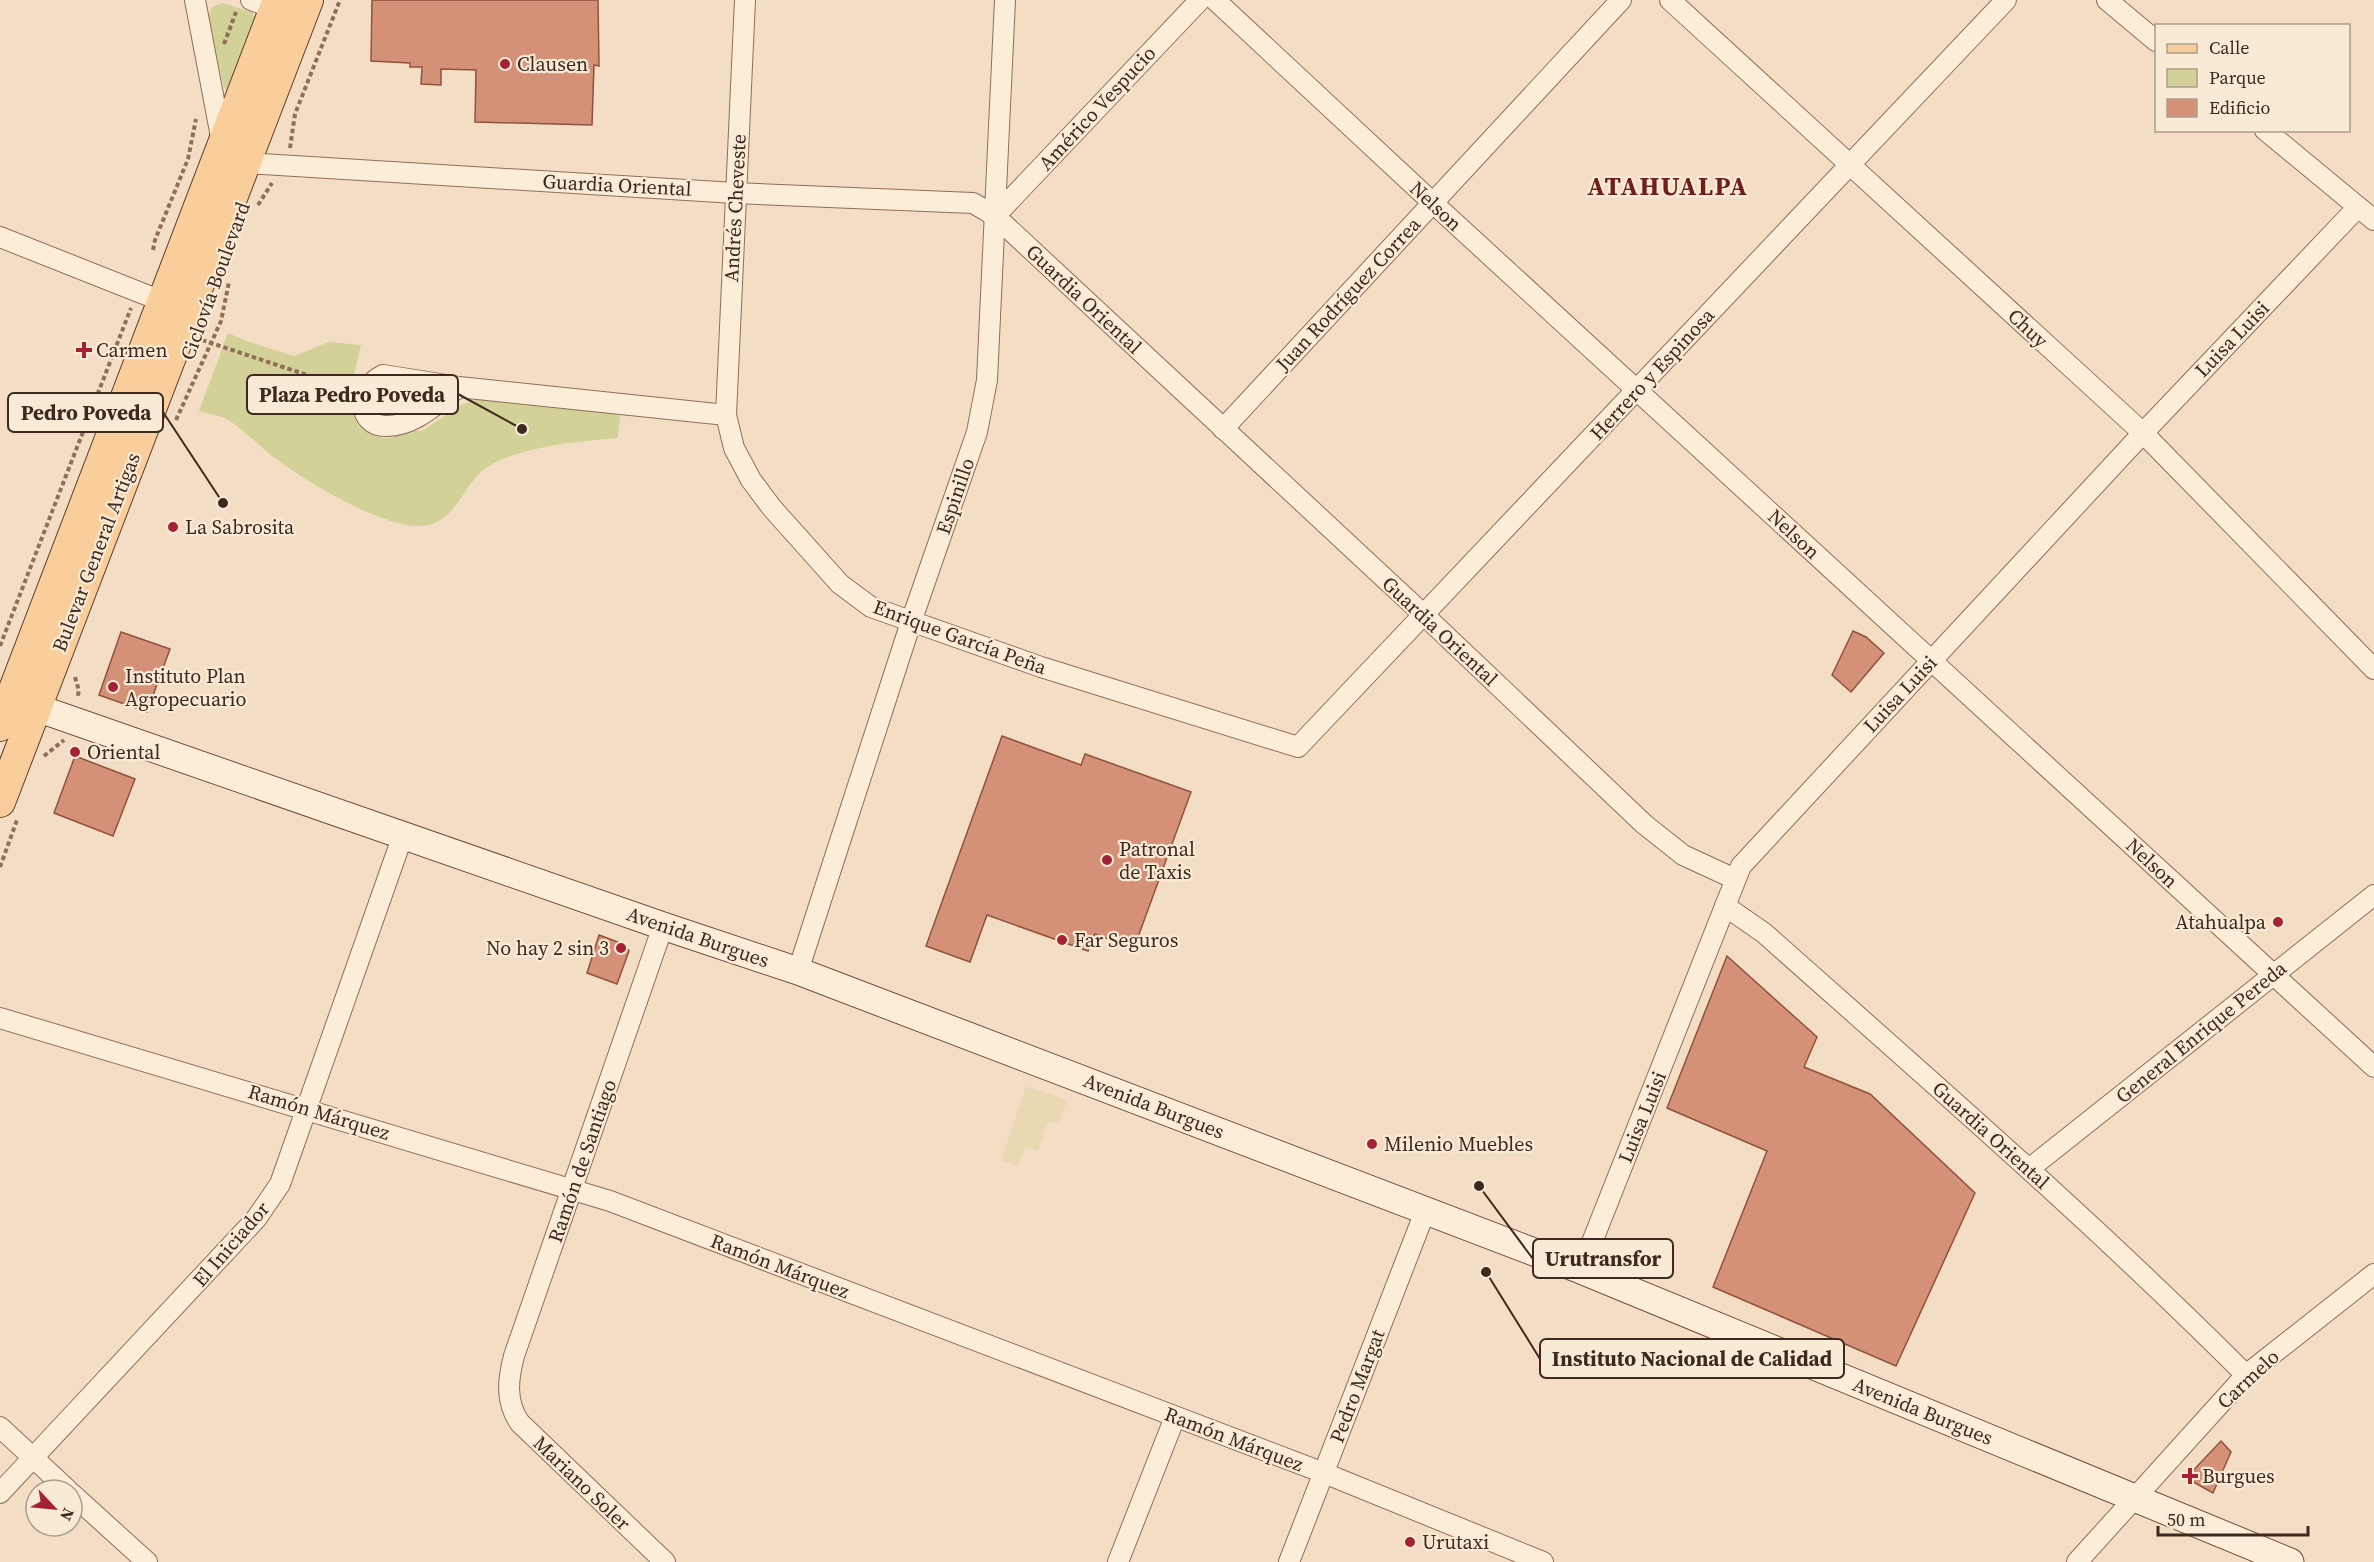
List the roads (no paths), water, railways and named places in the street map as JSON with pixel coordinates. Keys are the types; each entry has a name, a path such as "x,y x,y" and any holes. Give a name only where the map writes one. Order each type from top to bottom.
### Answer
{"main road":[{"name":"Bulevar General Artigas","path":"10,807 12,707 150,297 235,154 309,0"},
{"name":"Bulevar General Artigas","path":"12,707 181,332 235,154 260,5"}],"street":[{"path":"195,0 210,82 235,154"},
{"name":"Andrés Cheveste","path":"726,415 745,0"},
{"name":"Espinillo","path":"798,971 911,622 977,432 984,403 1005,0"},
{"name":"Américo Vespucio","path":"995,216 1200,0"},
{"name":"Nelson","path":"1215,0 1432,203 2374,1067"},
{"name":"Juan Rodríguez Correa","path":"1222,429 1621,0"},
{"name":"Chuy","path":"1670,0 2143,433 2374,669"},
{"name":"Herrero y Espinosa","path":"1298,747 2006,0"},
{"path":"2107,0 2155,39"},
{"path":"2267,132 2374,220"},
{"name":"Guardia Oriental","path":"235,154 284,166 735,193 973,203 995,216 1424,615 1644,824 1683,855 1735,879"},
{"name":"Luisa Luisi","path":"1581,1270 1741,866 2143,433 2358,207"},
{"path":"0,237 150,297"},
{"path":"459,387 422,414 405,423 386,427 369,418 364,410 364,394 374,379 383,375 459,387 726,415"},
{"name":"Enrique García Peña","path":"726,415 734,448 751,480 772,508 840,584 871,607 1041,667 1298,747"},
{"name":"Avenida Burgues","path":"12,707 71,720 663,927 798,971 1581,1270 2290,1562"},
{"name":"El Iniciador","path":"0,1493 256,1219 280,1184 403,835"},
{"name":"General Enrique Pereda","path":"2029,1169 2374,895"},
{"name":"Guardia Oriental","path":"1725,906 1764,933 2029,1169 2170,1299 2247,1375"},
{"name":"Ramón de Santiago","path":"509,1398 508,1383 514,1356 663,927"},
{"name":"Ramón Márquez","path":"0,1018 610,1201 1324,1473 1543,1562"},
{"name":"Pedro Margat","path":"1289,1562 1425,1209"},
{"name":"Carmelo","path":"2077,1562 2247,1375 2374,1274"},
{"name":"Mariano Soler","path":"509,1398 511,1408 520,1423 665,1562"},
{"path":"1118,1562 1175,1417"},
{"path":"0,1427 55,1478"},
{"path":"84,1505 147,1562"}],"place":[{"name":"Clausen","path":"505,64"},
{"name":"Carmen","path":"84,350"},
{"name":"Plaza Pedro Poveda","path":"522,429"},
{"name":"Pedro Poveda","path":"223,503"},
{"name":"La Sabrosita","path":"173,527"},
{"name":"Instituto Plan Agropecuario","path":"113,687"},
{"name":"Oriental","path":"75,752"},
{"name":"Patronal de Taxis","path":"1107,860"},
{"name":"Atahualpa","path":"2278,922"},
{"name":"Far Seguros","path":"1062,940"},
{"name":"No hay 2 sin 3","path":"621,948"},
{"name":"Milenio Muebles","path":"1372,1144"},
{"name":"Urutransfor","path":"1479,1186"},
{"name":"Instituto Nacional de Calidad","path":"1486,1272"},
{"name":"Burgues","path":"2190,1476"},
{"name":"Urutaxi","path":"1410,1542"}],"district":[{"name":"ATAHUALPA","path":"1668,186"}]}
